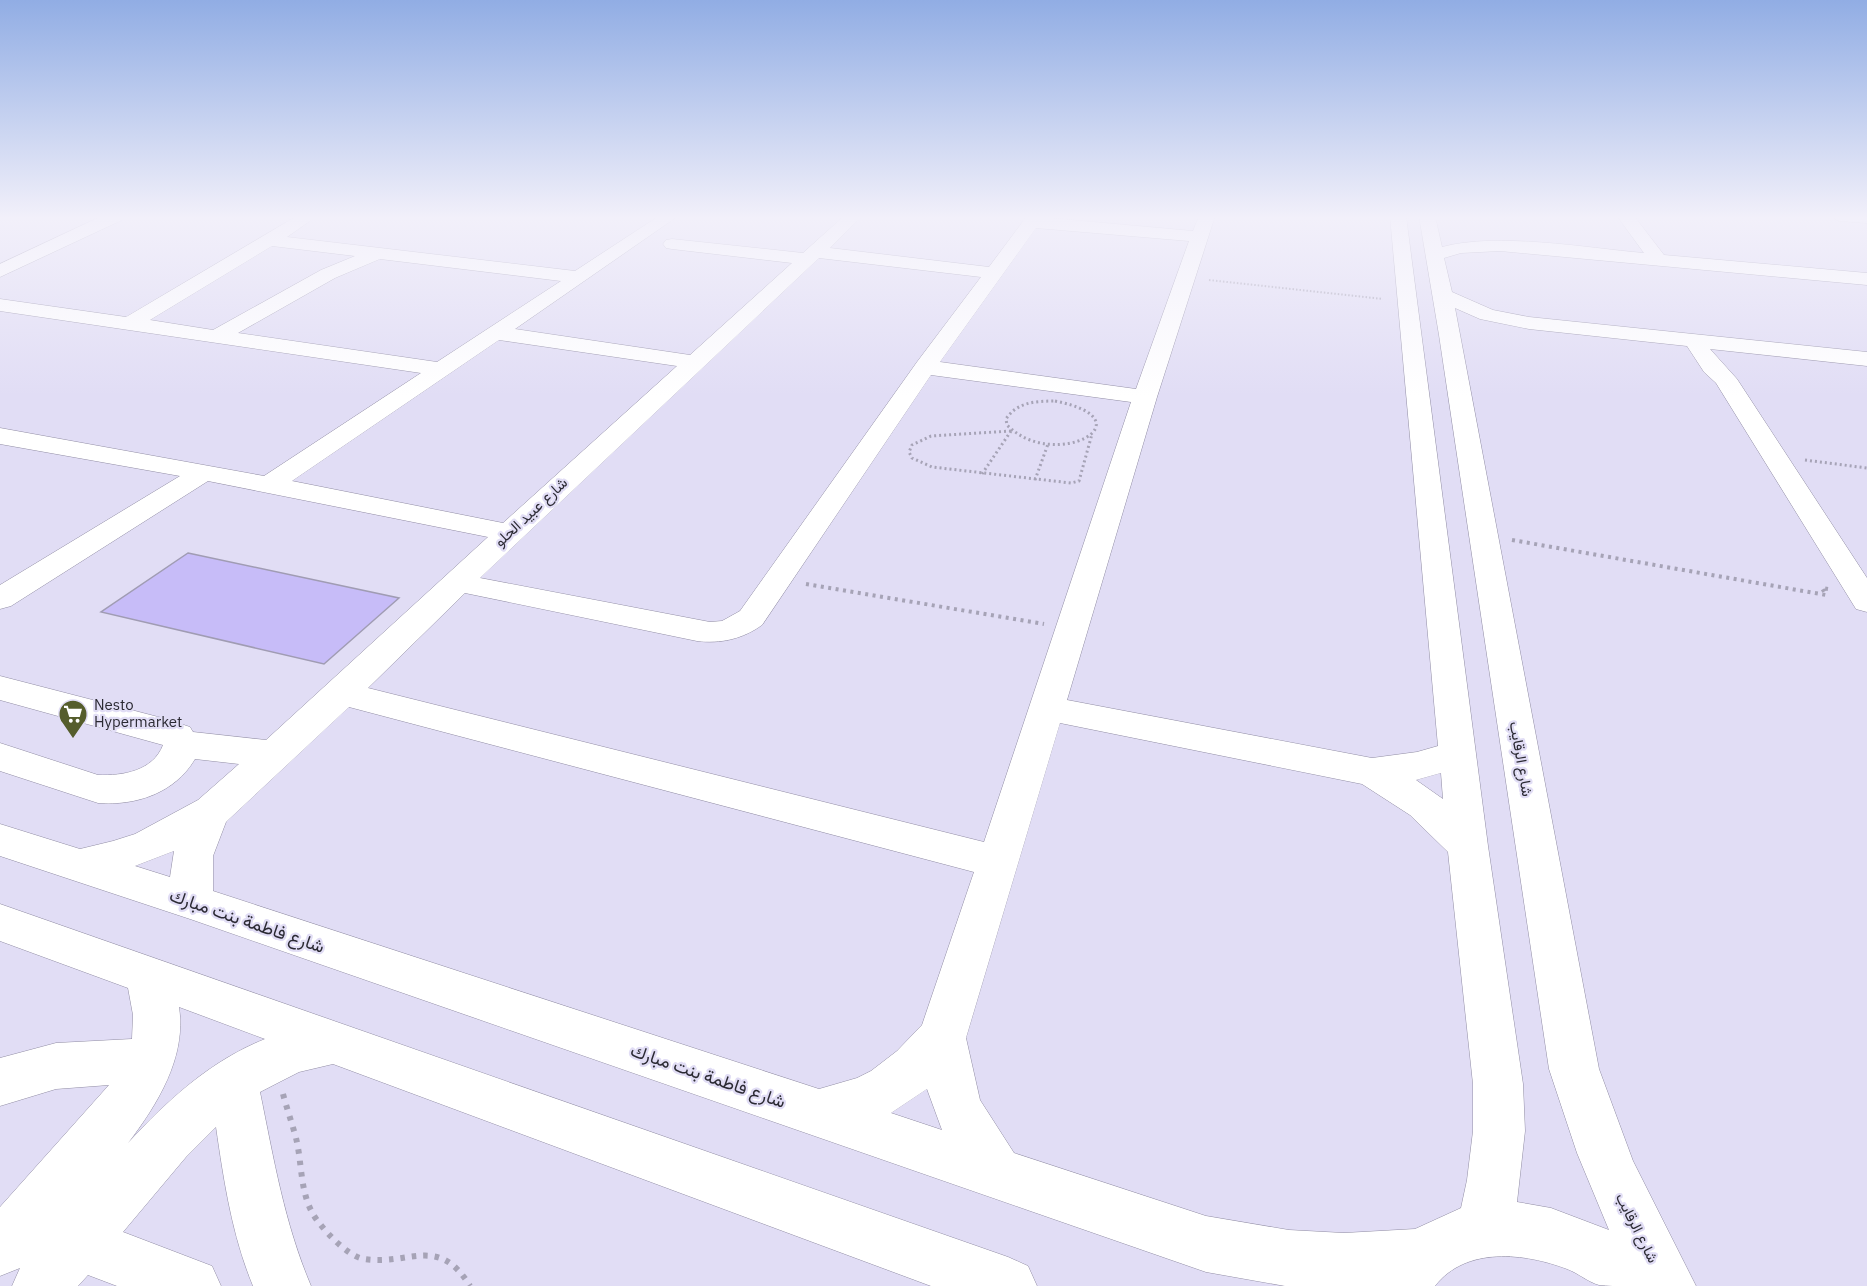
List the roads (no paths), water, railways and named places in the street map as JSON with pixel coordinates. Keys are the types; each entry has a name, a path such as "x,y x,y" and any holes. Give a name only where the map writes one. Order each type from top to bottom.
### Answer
{"street":[{"path":"131,323 209,276"},
{"path":"193,308 239,276"},
{"path":"217,336 327,276"},
{"path":"571,276 579,277"},
{"name":"شارع عبيد الحلو","path":"80,866 149,845 182,830 212,812 342,693 508,533 790,276"},
{"path":"456,582 704,633 730,630 751,618 925,367 993,276"},
{"path":"819,1114 857,1105 891,1088 920,1065 942,1038 1145,396 1187,276"},
{"name":"شارع الرقايب","path":"1424,276 1458,753 1498,1084 1499,1131 1484,1229"},
{"name":"شارع الرقايب","path":"1424,276 1425,298 1450,334 1574,1069 1589,1120 1611,1177 1640,1238 1667,1286"},
{"path":"1835,276 1867,279"},
{"path":"269,485 579,277"},
{"path":"0,280 27,280"},
{"path":"309,285 340,288"},
{"path":"1425,298 1487,315 1529,323 1867,359"},
{"path":"0,305 440,369"},
{"path":"219,314 250,318"},
{"path":"1450,334 1467,327 1490,323 1529,323"},
{"path":"495,333 694,362"},
{"path":"1701,341 1709,364 1725,379 1864,598"},
{"path":"925,367 1145,396"},
{"path":"0,436 204,472 508,533"},
{"path":"0,599 204,472"},
{"path":"0,688 166,732 177,736 182,744 179,755 169,768 153,779 133,787 113,791 98,789 0,757"},
{"path":"342,693 997,862"},
{"path":"1046,708 1372,772 1419,766 1458,753"},
{"path":"182,744 275,755"},
{"path":"1372,772 1425,804 1468,846"},
{"name":"شارع عبيد الحلو","path":"195,903 190,886 189,868 197,840 212,812"},
{"name":"شارع فاطمة بنت مبارك","path":"0,840 195,903 1206,1244 1261,1255 1339,1262 1372,1262 1413,1271"},
{"path":"0,922 1008,1286"},
{"path":"0,1248 96,1141 137,1087 149,1062 156,1039 158,1017 148,975"},
{"path":"942,1038 946,1072 956,1107 972,1141 996,1173"},
{"path":"282,1286 263,1236 257,1084 271,1059 293,1050 332,1042"},
{"path":"0,1082 57,1064 149,1062"},
{"path":"41,1286 176,1128 205,1101 257,1084"},
{"path":"96,1141 148,1160"},
{"path":"1413,1271 1452,1238 1484,1229 1530,1231 1578,1244 1628,1269 1651,1286"},
{"path":"78,1243 192,1286"}],"place":[{"name":"Nesto Hypermarket","path":"73,740"}]}
